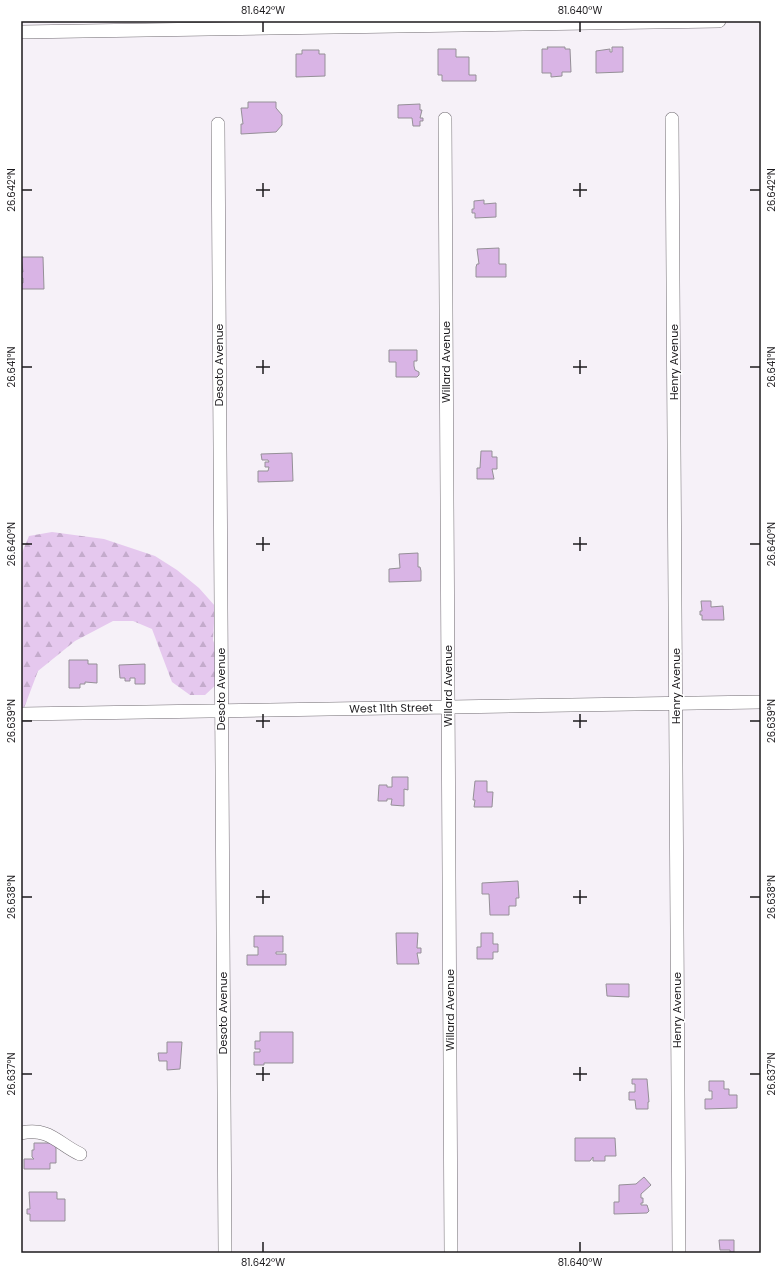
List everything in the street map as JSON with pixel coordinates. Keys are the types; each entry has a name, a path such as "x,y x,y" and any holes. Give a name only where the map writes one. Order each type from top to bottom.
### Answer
{"street":[{"path":"21,32 719,21"},
{"name":"Willard Avenue","path":"445,119 451,1253"},
{"name":"Henry Avenue","path":"672,119 679,1253"},
{"name":"Desoto Avenue","path":"218,124 225,1253"},
{"name":"West 11th Street","path":"21,714 761,702"},
{"path":"21,1132 42,1133 54,1136 70,1149 80,1154"}],"green space":[{"path":"52,532 104,539 155,556 177,570 199,588 215,606 213,640 217,651 218,683 205,695 190,695 172,682 152,629 133,621 113,621 75,641 38,671 21,716 21,555 29,536"}],"building":[{"path":"547,47 565,47 565,49 570,49 571,72 562,72 562,76 551,77 551,73 542,73 542,49 548,49"},
{"path":"612,47 623,47 623,72 596,73 596,51 610,49 610,52 612,52"},
{"path":"438,49 456,49 456,57 469,57 469,75 476,75 476,81 442,81 442,75 438,75"},
{"path":"302,50 319,50 319,54 325,54 325,76 296,77 296,54 302,54"},
{"path":"248,102 276,102 276,108 282,115 282,125 276,132 241,134 241,124 243,124 241,108 248,108"},
{"path":"420,104 420,110 422,110 420,118 423,118 423,121 420,121 420,126 413,126 412,118 398,118 398,105"},
{"path":"484,200 484,204 496,203 496,217 475,218 475,213 472,213 472,209 474,209 474,201"},
{"path":"499,248 499,264 506,264 506,277 476,277 476,267 477,264 479,264 477,249"},
{"path":"21,257 43,257 44,289 21,289 23,278 21,278 21,272 23,272"},
{"path":"389,350 417,350 417,361 414,361 414,366 415,370 419,372 419,375 417,377 396,377 396,362 389,362"},
{"path":"481,451 492,451 492,457 497,457 497,469 492,469 494,479 477,479 477,468 480,468"},
{"path":"292,453 293,481 258,482 258,471 268,471 269,467 265,467 265,462 269,462 268,460 262,460 261,454"},
{"path":"418,553 418,567 420,567 421,571 421,581 389,582 389,569 400,568 399,554"},
{"path":"701,601 711,601 711,607 723,606 724,620 702,620 702,615 700,615 700,611 702,611"},
{"path":"69,660 88,660 88,664 97,664 97,683 85,682 85,684 80,684 80,688 69,688"},
{"path":"145,664 145,684 135,684 135,678 130,678 130,681 125,681 125,678 120,678 119,665"},
{"path":"392,777 408,777 408,790 404,789 404,806 391,805 392,799 387,799 387,801 378,801 379,785 387,785 387,787 392,787"},
{"path":"475,781 487,781 487,792 493,792 492,807 474,807 475,800 473,800"},
{"path":"518,881 519,898 516,898 516,906 509,906 509,915 490,915 489,894 482,894 482,883"},
{"path":"396,933 418,933 417,948 421,948 421,953 417,953 419,964 397,964"},
{"path":"481,933 493,933 493,944 498,944 498,952 493,952 493,959 477,959 477,947 481,947"},
{"path":"254,936 283,936 283,952 276,952 276,954 286,954 286,965 247,965 247,955 258,955 258,947 254,947"},
{"path":"606,984 629,984 629,997 607,996"},
{"path":"260,1032 293,1032 293,1063 264,1063 264,1065 254,1065 254,1052 260,1052 260,1049 255,1049 255,1041 260,1041"},
{"path":"167,1042 182,1042 180,1069 167,1070 167,1061 159,1061 158,1053 167,1053"},
{"path":"632,1079 647,1079 649,1102 648,1109 636,1109 635,1100 629,1100 629,1092 635,1092 635,1084 632,1084"},
{"path":"709,1081 724,1081 724,1089 729,1089 729,1095 737,1095 737,1108 705,1109 705,1099 712,1099 712,1091 709,1091"},
{"path":"575,1138 615,1138 616,1156 605,1156 605,1161 593,1161 593,1157 590,1161 575,1161"},
{"path":"34,1143 56,1143 56,1163 50,1163 50,1169 24,1169 24,1159 34,1159 32,1157 32,1150 34,1150"},
{"path":"644,1177 651,1185 641,1194 643,1203 641,1203 641,1205 647,1205 649,1211 647,1213 614,1214 614,1202 619,1202 619,1185 636,1184"},
{"path":"29,1192 57,1192 57,1199 65,1199 65,1221 30,1221 30,1214 27,1214 27,1209 30,1209"},
{"path":"719,1240 734,1240 734,1252 730,1252 730,1250 720,1250"}]}
